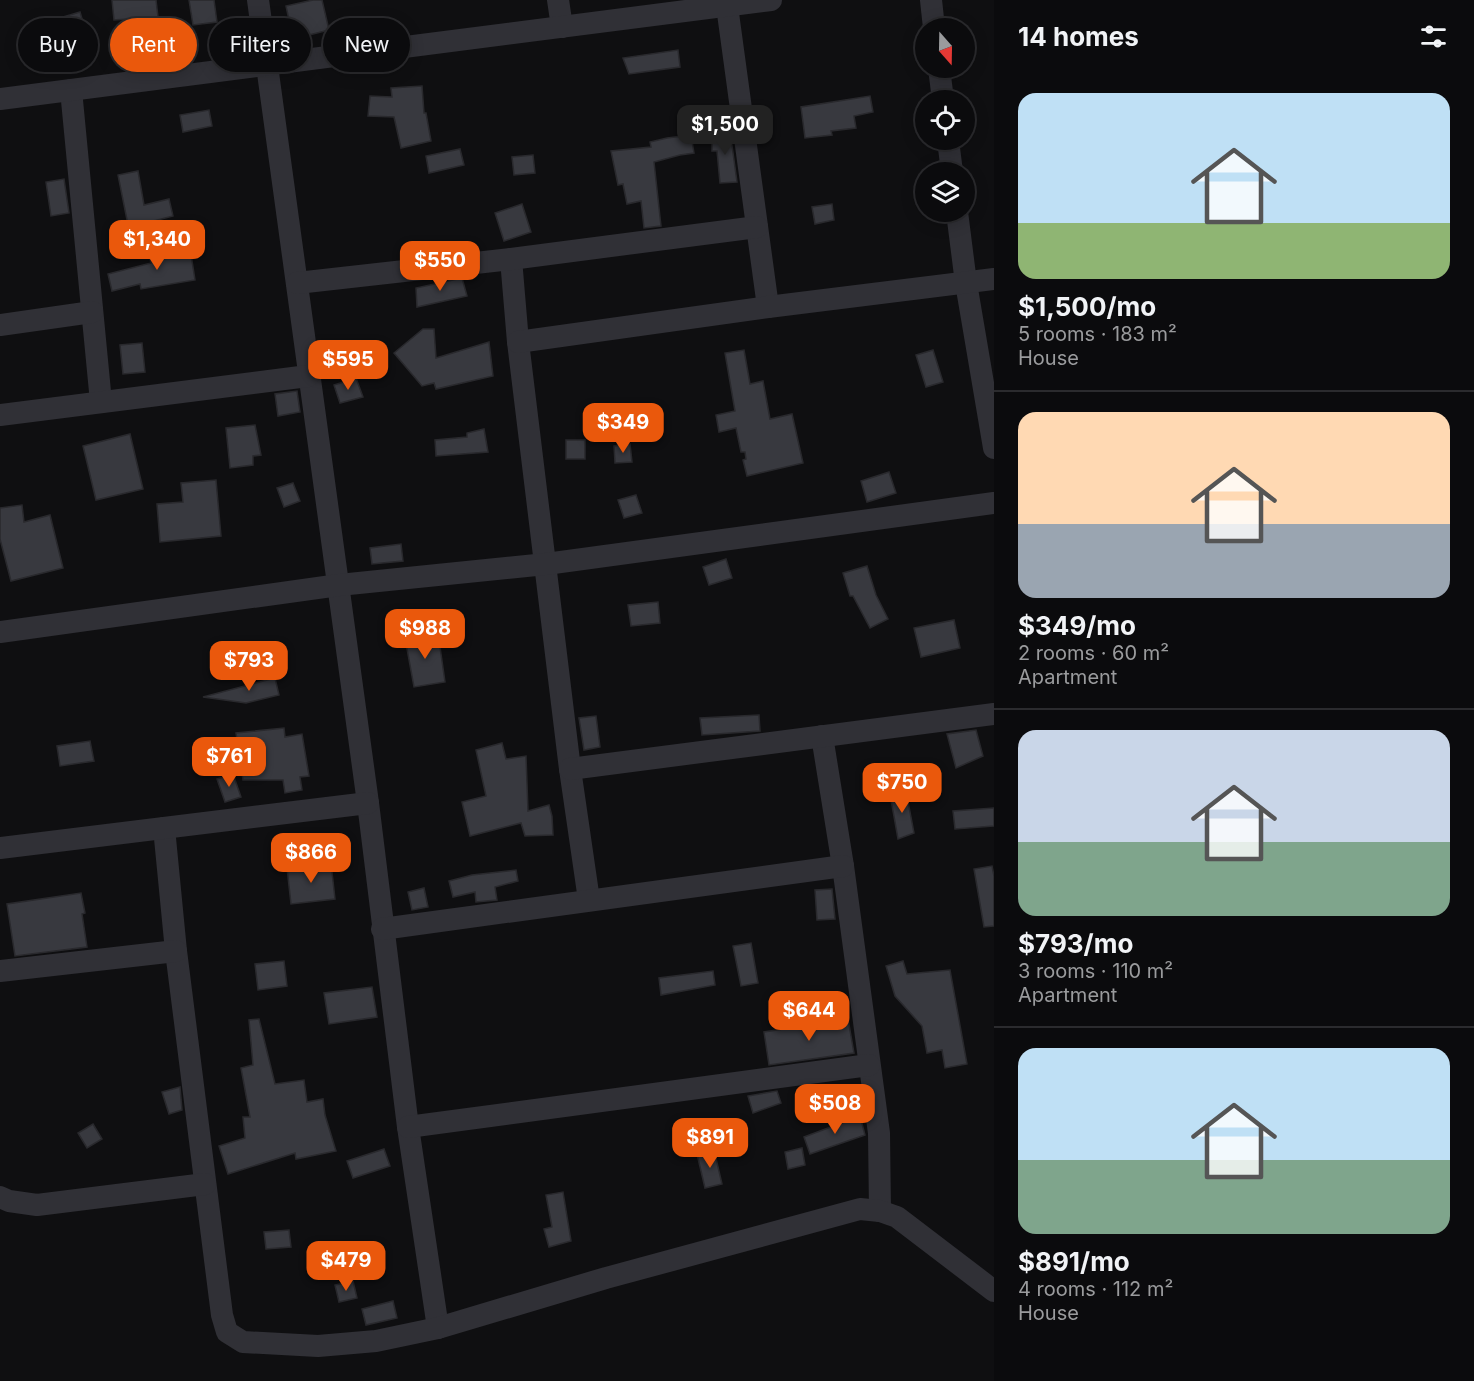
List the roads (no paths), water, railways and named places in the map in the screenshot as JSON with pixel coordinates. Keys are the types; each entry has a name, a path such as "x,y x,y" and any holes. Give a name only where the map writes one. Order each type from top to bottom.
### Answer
{"street":[{"path":"258,0 260,18"},
{"path":"558,0 562,27"},
{"path":"311,59 771,0"},
{"path":"931,0 933,18"},
{"path":"727,6 768,307"},
{"path":"0,99 211,72"},
{"path":"267,72 339,585 408,1127 438,1328"},
{"path":"71,90 101,402"},
{"path":"958,222 966,283 994,448"},
{"path":"297,283 511,259 757,227"},
{"path":"511,259 518,342 570,769 589,900"},
{"path":"518,342 768,307 994,279"},
{"path":"0,325 92,312"},
{"path":"0,415 308,376"},
{"path":"0,632 339,585 546,564 994,503"},
{"path":"570,769 994,714"},
{"path":"822,736 843,866 879,1133 880,1211"},
{"path":"0,848 368,803"},
{"path":"164,828 176,951 222,1315 227,1332 243,1342 318,1346 376,1341 438,1328 606,1278 860,1209 880,1211 897,1217 994,1291"},
{"path":"382,929 843,866"},
{"path":"0,971 176,951"},
{"path":"408,1127 869,1065"},
{"path":"0,1197 37,1205 205,1184"}]}
